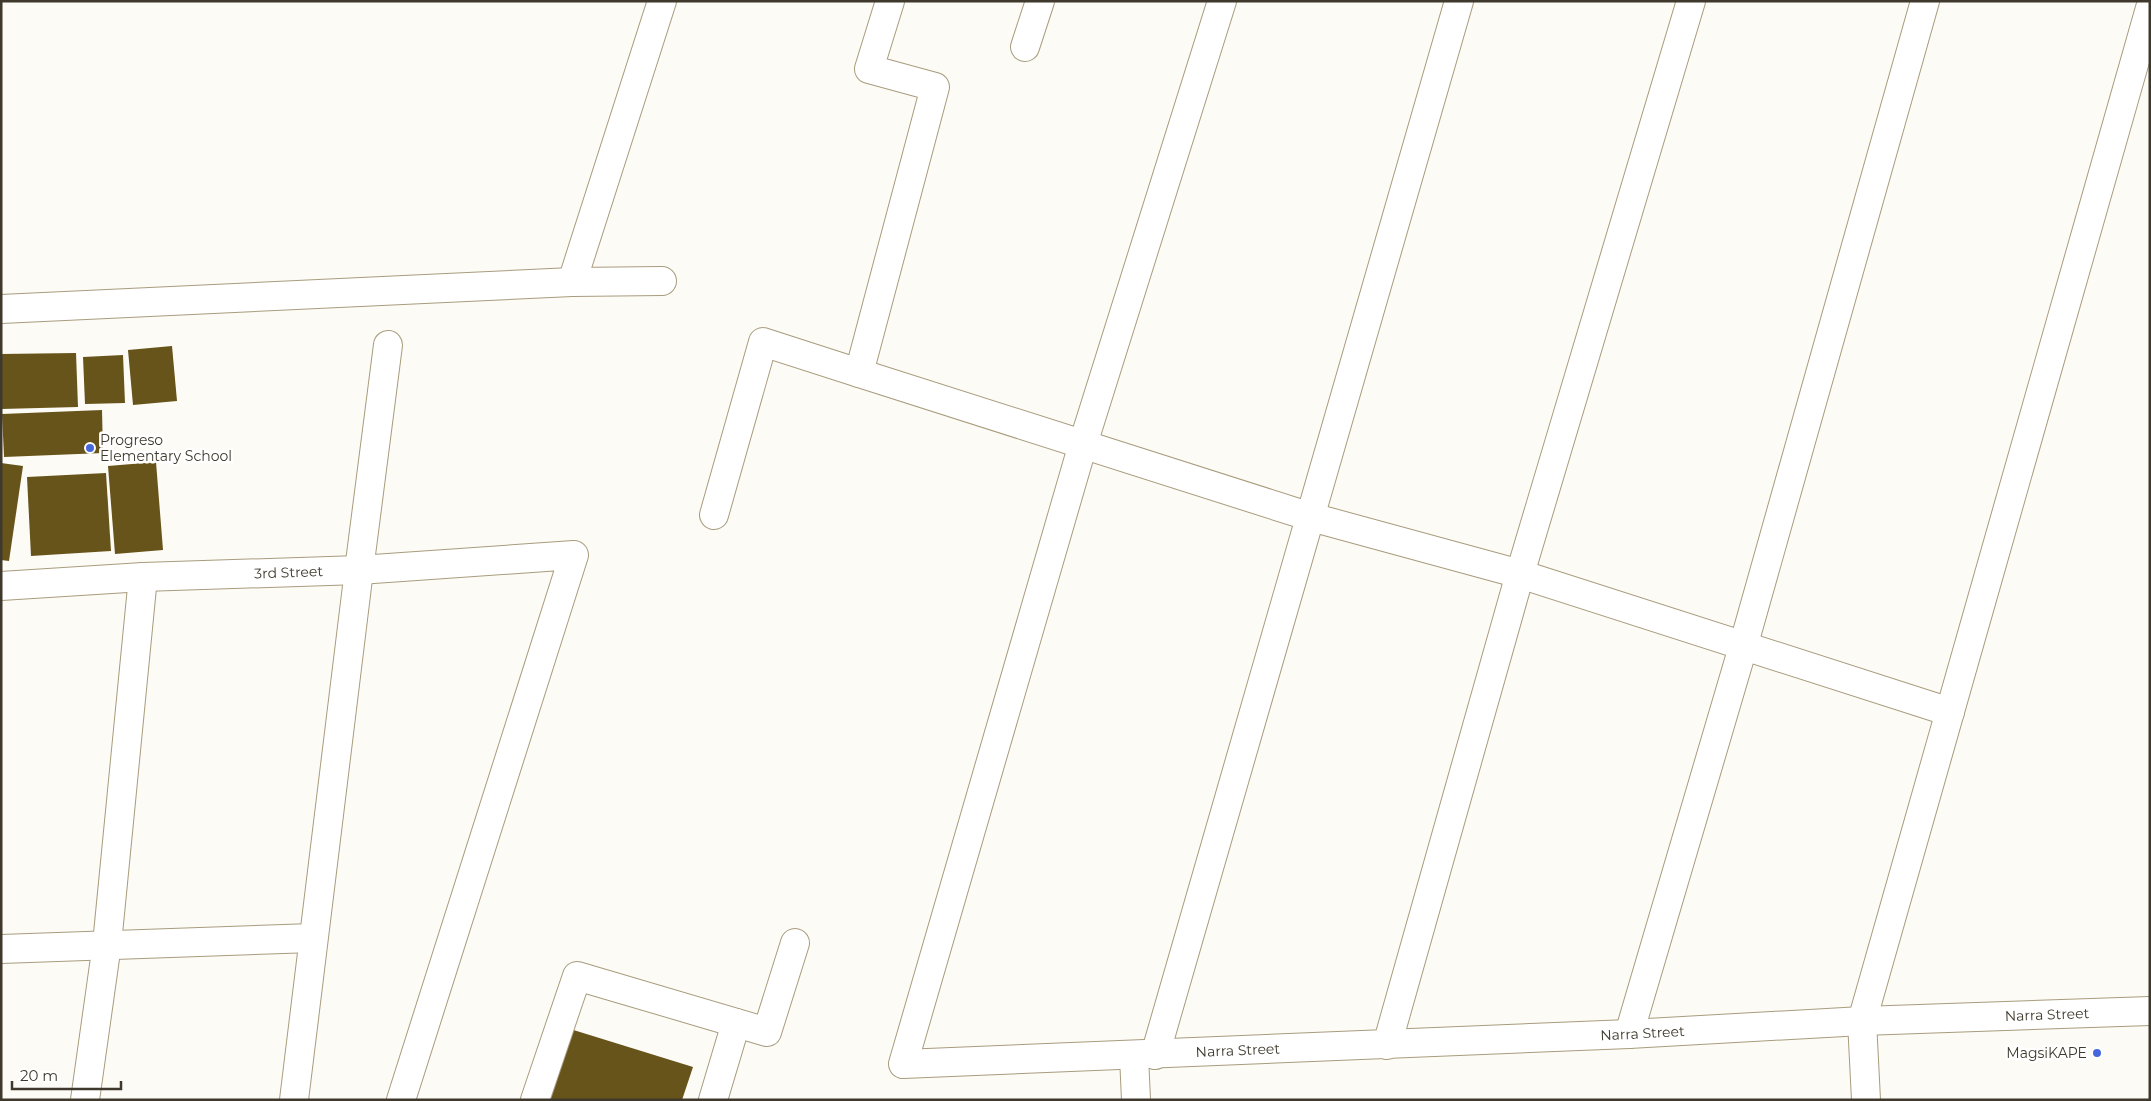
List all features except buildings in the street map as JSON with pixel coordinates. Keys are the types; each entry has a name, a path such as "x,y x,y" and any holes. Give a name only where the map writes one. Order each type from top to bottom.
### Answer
{"street":[{"path":"572,282 662,1"},
{"path":"859,373 935,87 869,69 890,1"},
{"path":"1025,47 1040,1"},
{"path":"1082,444 1222,1"},
{"path":"1136,1100 1144,1055 1311,517 1459,1"},
{"path":"1386,1044 1520,574 1692,1"},
{"path":"1630,1034 1743,647 1925,1"},
{"path":"1866,1100 1862,1021 2150,8"},
{"path":"1,309 572,282 662,281"},
{"path":"714,515 763,342 1311,517 1520,574 1950,712"},
{"path":"294,1100 388,345"},
{"name":"Narra Street","path":"1082,444 903,1064 1630,1034 1862,1021 2150,1011"},
{"name":"3rd Street","path":"1,586 143,577 359,570 574,556 401,1100"},
{"path":"85,1100 107,944 143,577"},
{"path":"1,949 314,938"},
{"path":"535,1100 577,976 767,1032 795,943"},
{"path":"713,1100 736,1023"}],"place":[{"name":"Progreso Elementary School","path":"90,448"},
{"name":"MagsiKAPE","path":"2097,1053"}]}
